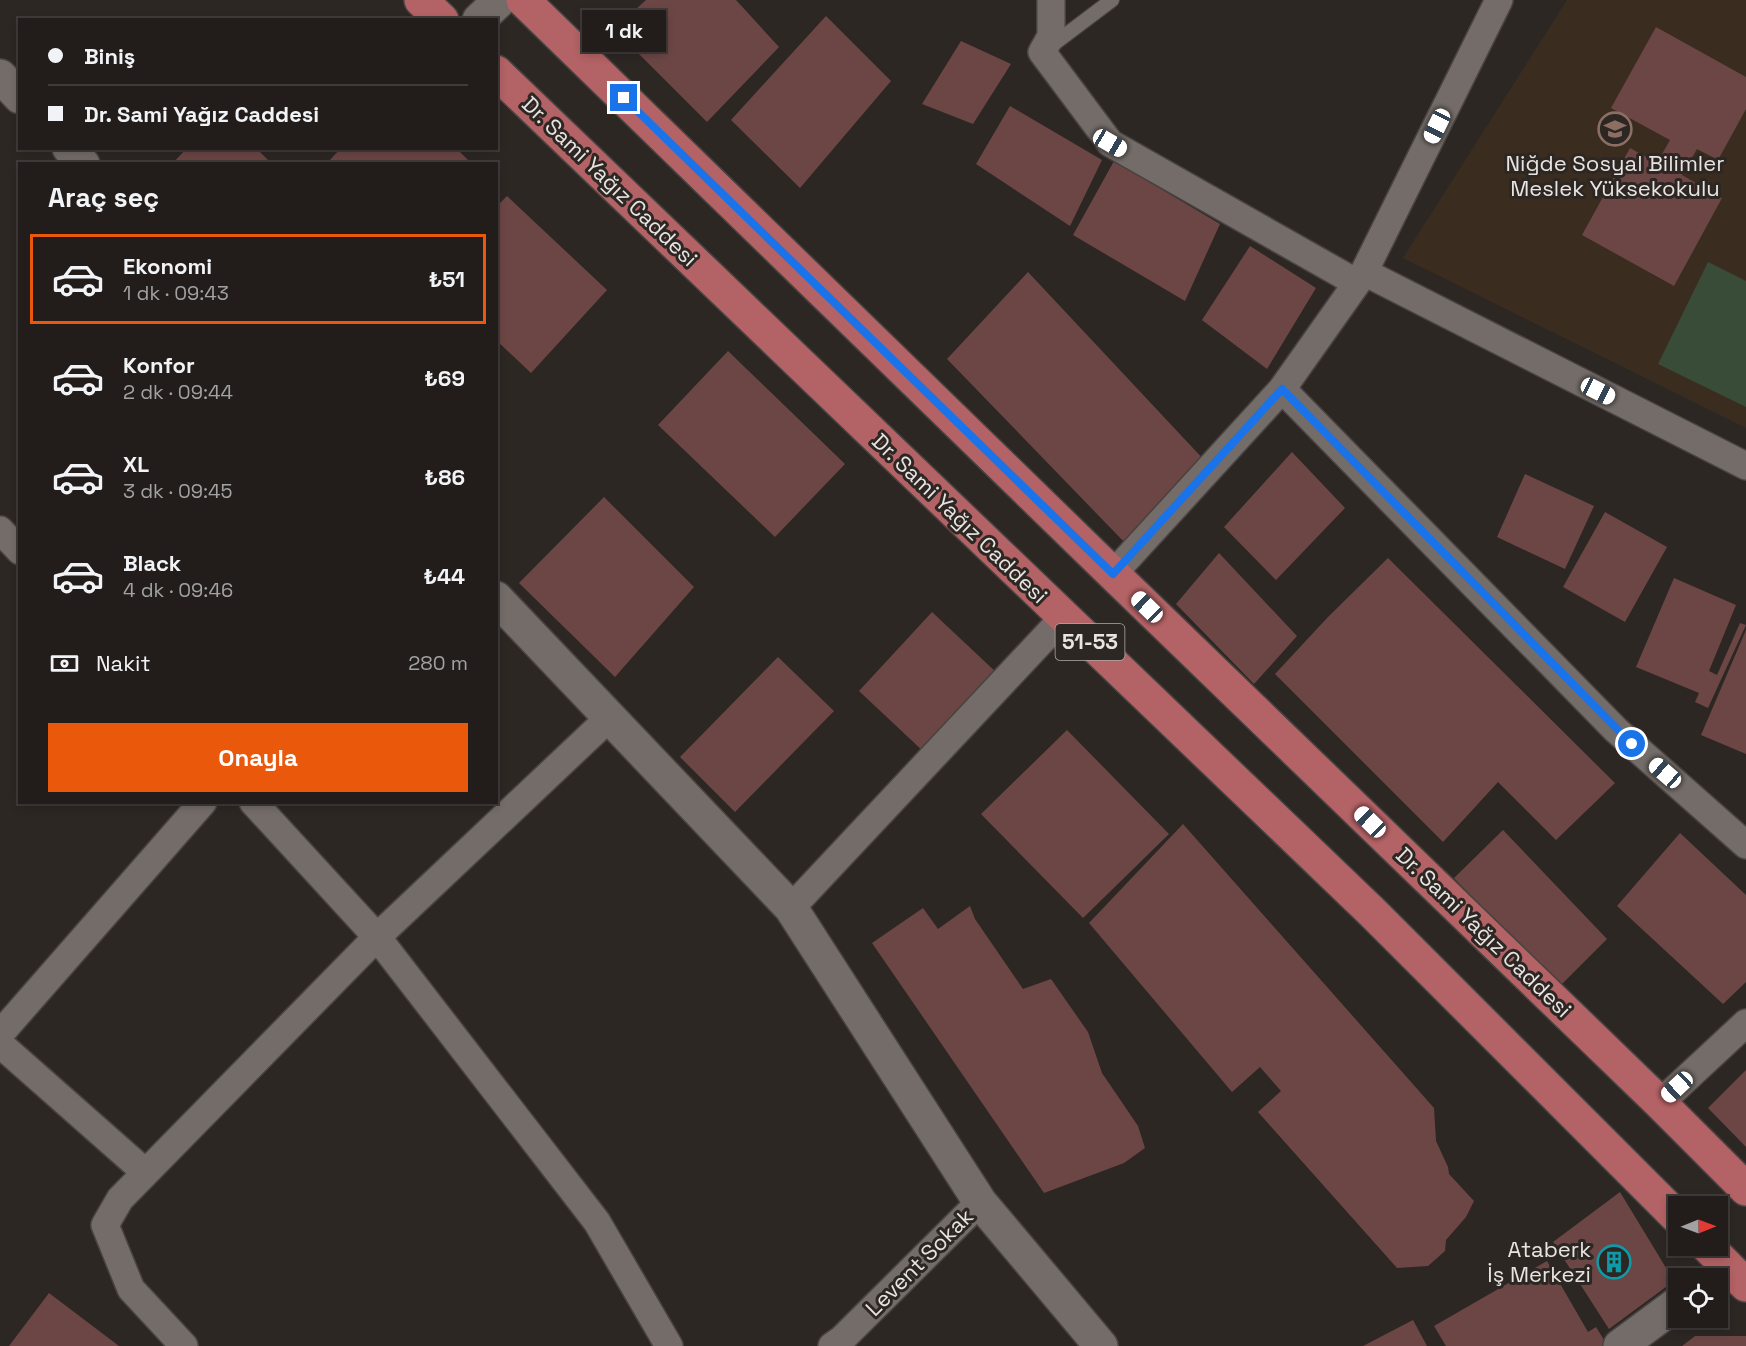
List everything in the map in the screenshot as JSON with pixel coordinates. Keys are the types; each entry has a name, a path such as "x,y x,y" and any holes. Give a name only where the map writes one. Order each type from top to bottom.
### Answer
{"main road":[{"path":"421,0 439,18"},
{"name":"Dr. Sami Yağız Caddesi","path":"523,0 1660,1102 1746,1189"},
{"name":"Dr. Sami Yağız Caddesi","path":"498,74 1373,913 1668,1208"}],"street":[{"path":"481,18 500,0"},
{"path":"1052,0 1051,36 1042,52 1110,143 1360,278 1746,466"},
{"path":"1113,574 1282,389 1360,278 1499,0"},
{"path":"0,76 18,95"},
{"path":"71,150 81,162"},
{"path":"1282,389 1616,730 1746,845"},
{"path":"0,530 18,549"},
{"path":"498,600 791,908 980,1202 1101,1346"},
{"path":"791,908 1064,617"},
{"path":"184,1346 131,1289 105,1225 120,1200 377,937 610,717"},
{"path":"0,1034 201,804"},
{"path":"255,804 377,937 597,1222 669,1346"},
{"path":"1660,1102 1746,1023"},
{"path":"0,1044 145,1172"},
{"name":"Levent Sokak","path":"832,1346 842,1339 980,1202"},
{"path":"1620,1346 1668,1310"}],"lane":[{"path":"1042,52 1112,0"}],"shaded area":[{"name":"Niğde Sosyal Bilimler Meslek Yüksekokulu","path":"1567,0 1746,0 1746,428 1403,258"}],"green space":[{"path":"1708,262 1746,281 1746,407 1658,364"}],"building":[{"path":"646,0 736,0 779,47 707,122 614,29"},
{"path":"826,16 891,81 800,188 731,120"},
{"path":"1656,27 1746,77 1746,109 1718,160 1697,149 1682,175 1722,198 1674,286 1582,235 1630,148 1657,163 1670,140 1611,108"},
{"path":"961,41 1011,64 973,124 922,104"},
{"path":"1010,106 1102,160 1070,226 976,164"},
{"path":"185,150 258,150 270,162 174,162"},
{"path":"339,150 458,150 470,162 330,162"},
{"path":"1114,161 1220,224 1185,301 1073,235"},
{"path":"507,196 607,290 531,373 498,342 498,205"},
{"path":"1250,246 1316,288 1267,369 1202,320"},
{"path":"1028,272 1206,462 1128,546 947,359"},
{"path":"728,351 845,464 775,537 658,425"},
{"path":"1292,452 1345,508 1276,580 1224,527"},
{"path":"1525,474 1594,506 1565,569 1497,537"},
{"path":"604,497 694,587 615,677 519,583"},
{"path":"1605,512 1667,547 1625,622 1563,587"},
{"path":"1219,553 1297,636 1254,684 1176,604"},
{"path":"1388,558 1615,783 1556,840 1498,782 1443,842 1275,674 1328,617"},
{"path":"1674,578 1736,605 1709,671 1717,675 1740,623 1746,625 1708,708 1695,702 1699,693 1636,667"},
{"path":"932,612 998,674 925,753 859,691"},
{"path":"1746,630 1746,754 1701,735"},
{"path":"778,657 834,711 735,812 680,757"},
{"path":"1067,730 1169,834 1083,918 981,814"},
{"path":"1183,824 1434,1108 1436,1141 1449,1174 1474,1201 1466,1217 1446,1240 1445,1251 1428,1266 1397,1268 1258,1112 1281,1091 1260,1067 1232,1092 1089,923"},
{"path":"1503,830 1607,939 1559,987 1454,878"},
{"path":"1680,833 1746,895 1746,982 1723,1004 1617,906"},
{"path":"970,906 975,919 1023,989 1051,979 1088,1032 1102,1073 1138,1126 1145,1148 1124,1163 1044,1193 872,943 923,908 938,929"},
{"path":"1746,1070 1746,1147 1708,1108"},
{"name":"Ataberk İş Merkezi","path":"1620,1192 1668,1271 1668,1285 1609,1329 1553,1242"},
{"path":"1547,1261 1588,1332 1596,1327 1606,1343 1602,1346 1446,1346 1434,1326"},
{"path":"49,1293 119,1346 9,1346"},
{"path":"1413,1320 1427,1346 1363,1346"},
{"path":"1695,1336 1746,1336 1746,1346 1682,1346"}],"place":[{"name":"Niğde Sosyal Bilimler Meslek Yüksekokulu","path":"1615,129"},
{"name":"Ataberk İş Merkezi","path":"1614,1262"}],"route":[{"path":"624,98 1113,574 1282,389 1632,744"}]}
